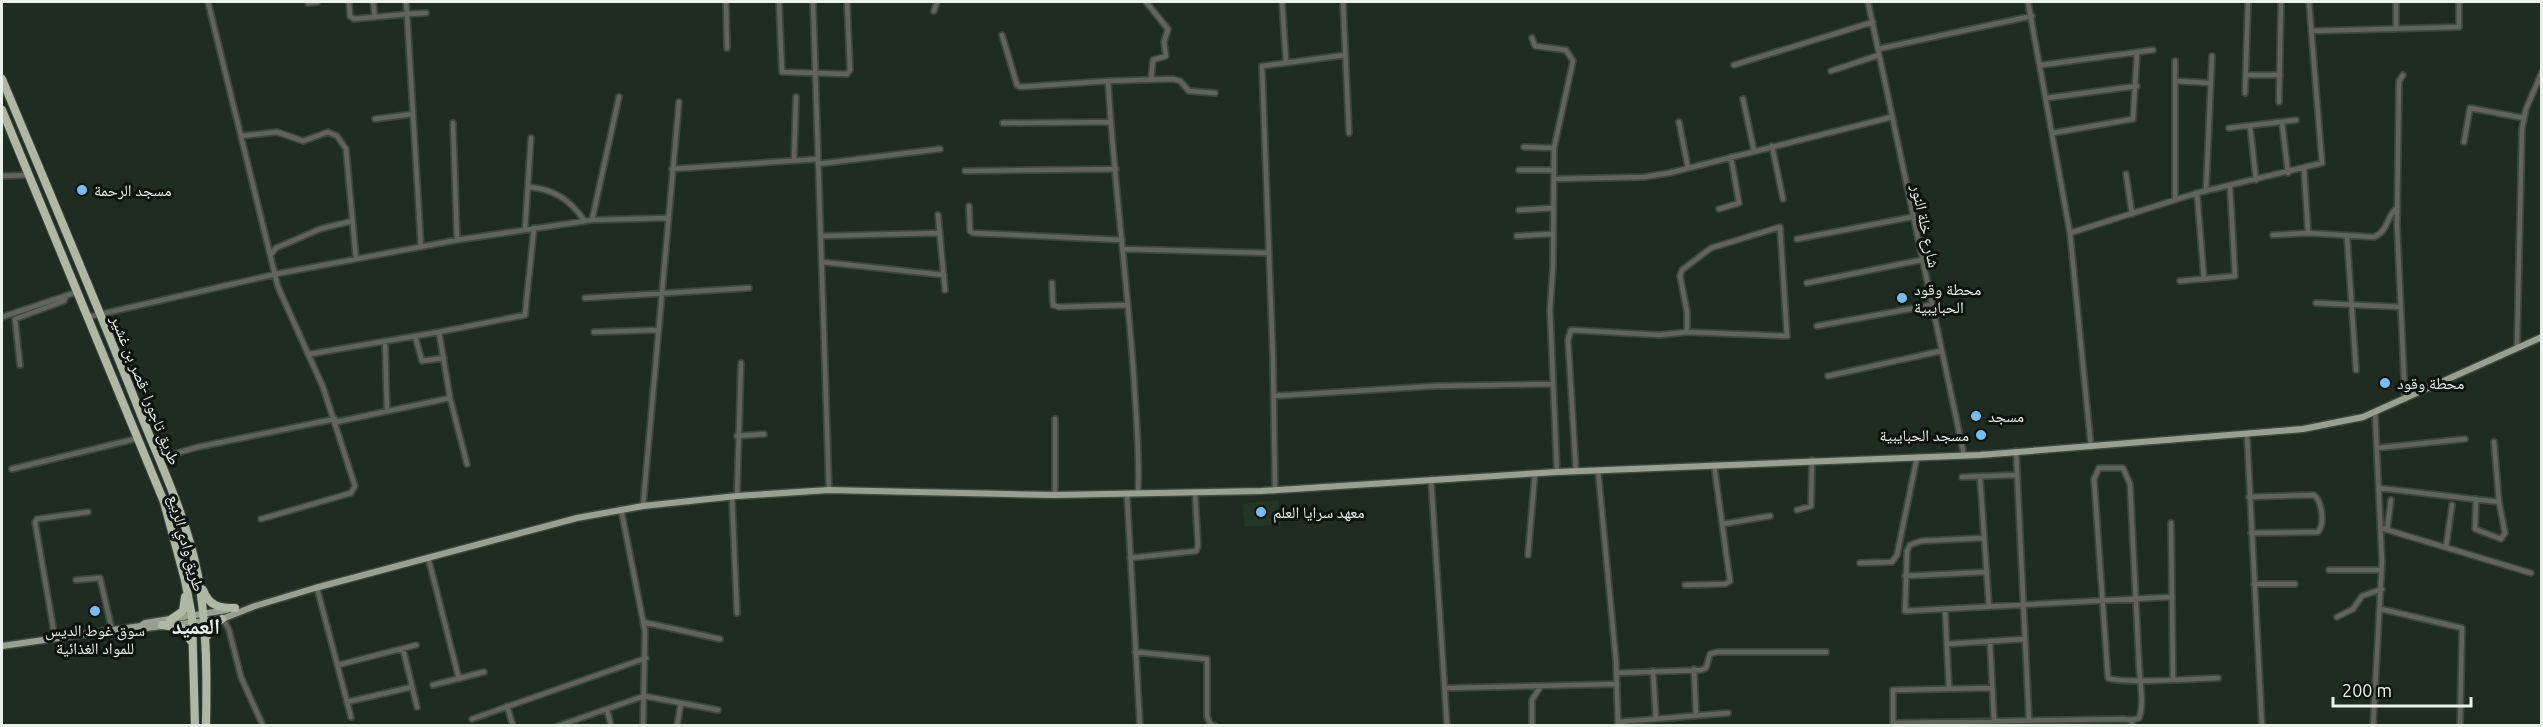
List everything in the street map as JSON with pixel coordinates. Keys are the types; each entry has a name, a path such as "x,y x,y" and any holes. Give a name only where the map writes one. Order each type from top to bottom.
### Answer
{"highway":[{"name":"طريق تاجورا -قصر بن غشير","path":"2,79 101,313 177,501 198,576 204,618 206,726"},
{"name":"طريق وادي الربيع","path":"3,115 164,502 185,580 192,620 195,726"},
{"path":"130,417 141,414"},
{"path":"198,576 210,602 219,608 237,610"},
{"path":"170,620 179,615 184,608 185,580"},
{"path":"206,644 210,627 222,618"},
{"path":"162,625 182,628 188,634 194,649"}],"main road":[{"path":"141,626 146,628 204,618 255,606 577,518 643,506 734,497 829,490 1126,495 1275,489 1535,473 1964,455 2247,435 2324,426 2375,412 2541,337"},
{"path":"204,618 222,618 237,610"},
{"path":"2,646 170,620 192,620"}],"street":[{"path":"208,2 276,274 287,310 310,354 336,420 352,474 354,492 261,519"},
{"path":"308,3 317,2"},
{"path":"349,2 351,18 426,13"},
{"path":"373,2 375,17"},
{"path":"406,2 421,247"},
{"path":"726,2 728,48"},
{"path":"779,2 781,71 847,74 850,70 847,2"},
{"path":"813,2 829,490"},
{"path":"934,12 937,2"},
{"path":"1146,2 1168,29 1164,42 1166,56 1153,60 1151,79"},
{"path":"1282,2 1286,61"},
{"path":"1343,2 1349,133"},
{"name":"شارع خلة النور","path":"1868,2 1964,455"},
{"path":"2028,2 2042,65 2070,233 2091,447"},
{"path":"2245,93 2248,2"},
{"path":"2279,102 2281,2"},
{"path":"2070,233 2197,193 2322,163 2309,2"},
{"path":"2396,2 2396,28"},
{"path":"2311,31 2459,27 2459,2"},
{"path":"1878,49 2031,16"},
{"path":"1734,65 1873,22"},
{"path":"1002,35 1018,86 1151,79 1177,80 1188,91 1215,93"},
{"path":"1532,38 1535,46 1566,50 1572,57 1572,70 1556,130 1554,148 1553,266 1550,310 1557,472"},
{"path":"2042,65 2152,50"},
{"path":"2053,133 2133,119 2137,86 2137,52"},
{"path":"1275,489 1274,396 1267,254 1262,66 1286,61 1345,55"},
{"path":"1831,71 1879,55"},
{"path":"2206,191 2212,56"},
{"path":"2175,61 2175,200"},
{"path":"2517,346 2524,118 2541,72"},
{"path":"2246,75 2280,75"},
{"path":"2403,75 2399,81 2397,208 2405,399"},
{"path":"1108,81 1139,447 1138,494"},
{"path":"2175,81 2210,83"},
{"path":"2047,98 2137,86"},
{"path":"794,160 796,97"},
{"path":"592,220 619,98"},
{"path":"1743,99 1754,151"},
{"path":"643,506 679,102"},
{"path":"2464,142 2470,108 2524,118"},
{"path":"375,119 413,114"},
{"path":"1554,179 1644,177 1892,117"},
{"path":"2229,128 2296,120"},
{"path":"1003,123 1110,122"},
{"path":"1679,122 1688,168"},
{"path":"2282,122 2288,172"},
{"path":"453,123 457,240"},
{"path":"2250,126 2256,180"},
{"path":"242,136 277,132 303,141 328,132 337,136 346,149 356,259"},
{"path":"525,229 531,138"},
{"path":"1772,146 1783,199"},
{"path":"1524,147 1554,148"},
{"path":"672,169 794,160 818,161 940,149"},
{"path":"1719,209 1739,203 1731,157"},
{"path":"965,171 1116,169"},
{"path":"2304,169 2308,233"},
{"path":"1519,170 1554,170"},
{"path":"2127,174 2132,214"},
{"path":"2,176 28,175"},
{"path":"2180,281 2235,276 2230,186"},
{"path":"528,187 544,189 560,195 571,203 584,220"},
{"path":"2197,193 2204,279"},
{"path":"969,206 970,231 973,233 1122,240"},
{"path":"1519,210 1552,208"},
{"path":"2272,235 2308,233 2347,237 2379,235 2397,208"},
{"path":"938,216 945,290"},
{"path":"1797,239 1912,217"},
{"path":"88,317 276,274 457,240 584,220 667,218"},
{"path":"271,254 276,248 290,244 320,229 352,221"},
{"path":"310,354 525,315 534,228"},
{"path":"1576,471 1568,340 1571,330 1660,335 1687,332 1787,336 1789,332 1782,228 1711,248 1682,270 1680,276 1687,312 1687,332"},
{"path":"821,236 940,233"},
{"path":"1517,236 1552,234"},
{"path":"2347,237 2356,370"},
{"path":"1123,249 1267,254"},
{"path":"1807,283 1921,260"},
{"path":"822,262 944,275"},
{"path":"1052,283 1053,305 1059,307 1128,305"},
{"path":"585,298 661,296 749,288"},
{"path":"2,317 77,292"},
{"path":"20,365 15,320 62,302 66,296"},
{"path":"2316,303 2401,307"},
{"path":"1817,326 1931,305"},
{"path":"594,332 658,330"},
{"path":"440,332 450,398 467,464"},
{"path":"415,336 422,361 444,358"},
{"path":"385,341 387,411"},
{"path":"1828,376 1941,351"},
{"path":"737,613 734,497 741,363"},
{"path":"1274,396 1435,386 1552,384"},
{"path":"160,458 198,447 450,398"},
{"path":"2373,726 2382,589 2375,412"},
{"path":"1055,419 1055,495"},
{"path":"737,436 764,434"},
{"path":"2247,435 2262,726"},
{"path":"12,470 139,438"},
{"path":"2377,448 2465,439"},
{"path":"2476,499 2475,529 2501,540 2505,533 2499,502 2494,442"},
{"path":"2016,451 2015,475 2029,720"},
{"path":"1860,563 1892,561 1897,555 1917,457"},
{"path":"1797,510 1811,506 1812,460"},
{"path":"1686,585 1725,584 1730,581 1714,465"},
{"path":"1992,687 1893,690 1893,723 1932,725 2029,720 2132,723 2139,718 2141,712 2139,680 2136,597 2128,477 2123,468 2103,467 2099,468 2094,479 2107,675 2113,680 2139,680 2218,678"},
{"path":"1599,470 1617,673 1618,724 1728,713"},
{"path":"1528,555 1535,473"},
{"path":"1962,477 2015,475"},
{"path":"1980,477 1989,607"},
{"path":"1431,479 1447,726"},
{"path":"2379,488 2499,502"},
{"path":"1130,558 1196,551 1198,546 1195,492"},
{"path":"1126,495 1140,726"},
{"path":"2249,497 2314,495 2319,501 2321,523 2318,532 2252,533"},
{"path":"2387,530 2391,500"},
{"path":"2446,547 2452,505"},
{"path":"621,509 643,622 646,658 643,726"},
{"path":"55,638 34,523 37,519 88,512"},
{"path":"1723,524 1770,516"},
{"path":"2171,523 2170,597 2173,679"},
{"path":"2381,528 2531,573"},
{"path":"1984,538 1912,542 1907,551 1905,611 2170,597"},
{"path":"428,557 459,679"},
{"path":"2330,570 2382,570"},
{"path":"1905,576 1987,572"},
{"path":"76,580 100,578 112,630"},
{"path":"2254,584 2295,584"},
{"path":"317,588 351,717"},
{"path":"2337,617 2353,609 2362,596 2382,589"},
{"path":"2381,609 2462,628 2460,726"},
{"path":"230,635 232,621 237,610"},
{"path":"1945,610 1949,688"},
{"path":"222,618 230,635 241,677 263,726"},
{"path":"643,622 720,639"},
{"path":"1947,644 2024,639"},
{"path":"1990,641 1994,722"},
{"path":"338,665 416,645"},
{"path":"403,649 417,707"},
{"path":"1135,652 1208,660 1207,716 1210,724 1215,726"},
{"path":"1617,673 1706,668 1710,654 1717,652 1826,652"},
{"path":"472,719 646,658"},
{"path":"1694,669 1696,716"},
{"path":"1653,671 1656,719"},
{"path":"433,685 484,672"},
{"path":"1446,688 1617,684"},
{"path":"1532,726 1532,700 1541,686"},
{"path":"347,702 412,687"},
{"path":"558,726 644,696 718,710"},
{"path":"677,726 681,703"},
{"path":"507,706 513,726"},
{"path":"607,709 611,726"}],"shaded area":[{"name":"معهد سرايا العلم","path":"1278,500 1281,524 1245,527 1242,504"}],"place":[{"name":"مسجد الرحمة","path":"82,190"},
{"name":"محطة وقود الحبايبية","path":"1902,298"},
{"name":"محطة وقود","path":"2385,383"},
{"name":"مسجد","path":"1976,416"},
{"name":"مسجد الحبايبية","path":"1981,435"},
{"name":"معهد سرايا العلم","path":"1261,512"},
{"name":"سوق غوط الديس للمواد الغذائية","path":"95,611"}],"district":[{"name":"العميد","path":"196,625"}]}
